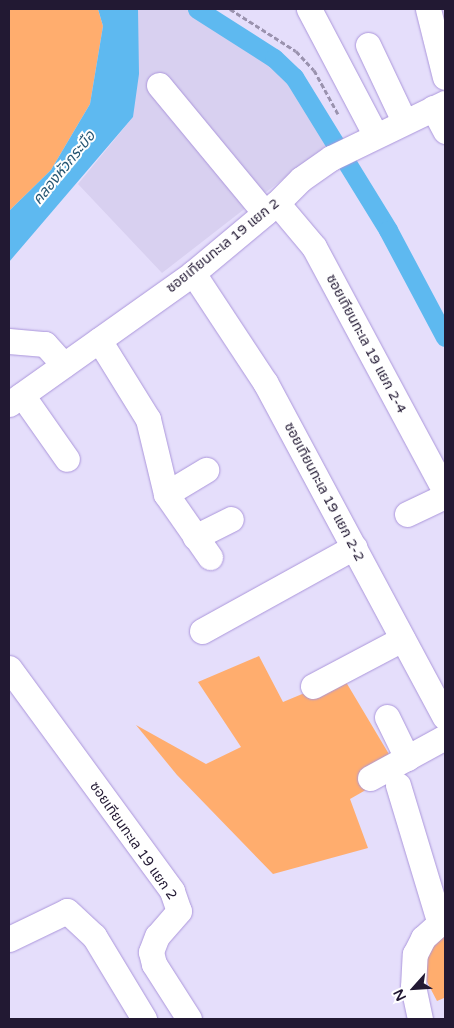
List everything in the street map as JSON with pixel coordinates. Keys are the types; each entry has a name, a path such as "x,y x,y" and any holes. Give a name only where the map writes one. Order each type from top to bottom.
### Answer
{"street":[{"path":"308,9 353,146"},
{"path":"428,9 445,77"},
{"path":"368,45 404,121"},
{"name":"ซอยเทียนทะเล 19 แยก 2-4","path":"159,85 271,208 314,247 445,491"},
{"path":"439,106 445,131"},
{"name":"ซอยเทียนทะเล 19 แยก 2","path":"15,400 193,273 271,208 301,179 353,146 439,106"},
{"name":"ซอยเทียนทะเล 19 แยก 2-2","path":"193,273 265,382 445,717"},
{"path":"9,340 46,344 64,365"},
{"path":"100,340 148,419 166,494 210,557"},
{"path":"15,400 67,459"},
{"path":"166,494 206,470"},
{"path":"408,514 445,496"},
{"path":"195,537 232,519"},
{"path":"202,631 354,547"},
{"path":"312,686 402,640"},
{"name":"ซอยเทียนทะเล 19 แยก 2","path":"9,668 172,892 179,911 157,936 151,952 154,964 189,1019"},
{"path":"387,717 407,758"},
{"path":"370,778 445,737"},
{"path":"398,785 442,920 423,938 415,954 413,987 420,1019"},
{"path":"9,938 67,911 94,936 144,1019"}],"path":[{"path":"230,9 296,51 314,70 353,146"}],"shaded area":[{"path":"9,9 98,9 103,26 90,104 51,170 9,211"},
{"path":"138,9 209,9 287,62 336,138 162,273 78,184 133,117"},
{"path":"259,656 283,702 343,677 399,771 350,799 368,848 273,874 177,775 136,725 206,764 241,747 198,682"},
{"path":"445,932 445,1002 444,998 437,1001 425,978 423,952"}],"water":[{"name":"คลองหัวกระบือ","path":"98,9 138,9 139,74 133,117 9,262 9,211 51,170 90,104 103,26"}],"waterway":[{"path":"197,9 274,58 294,77 388,230 445,337"}]}
